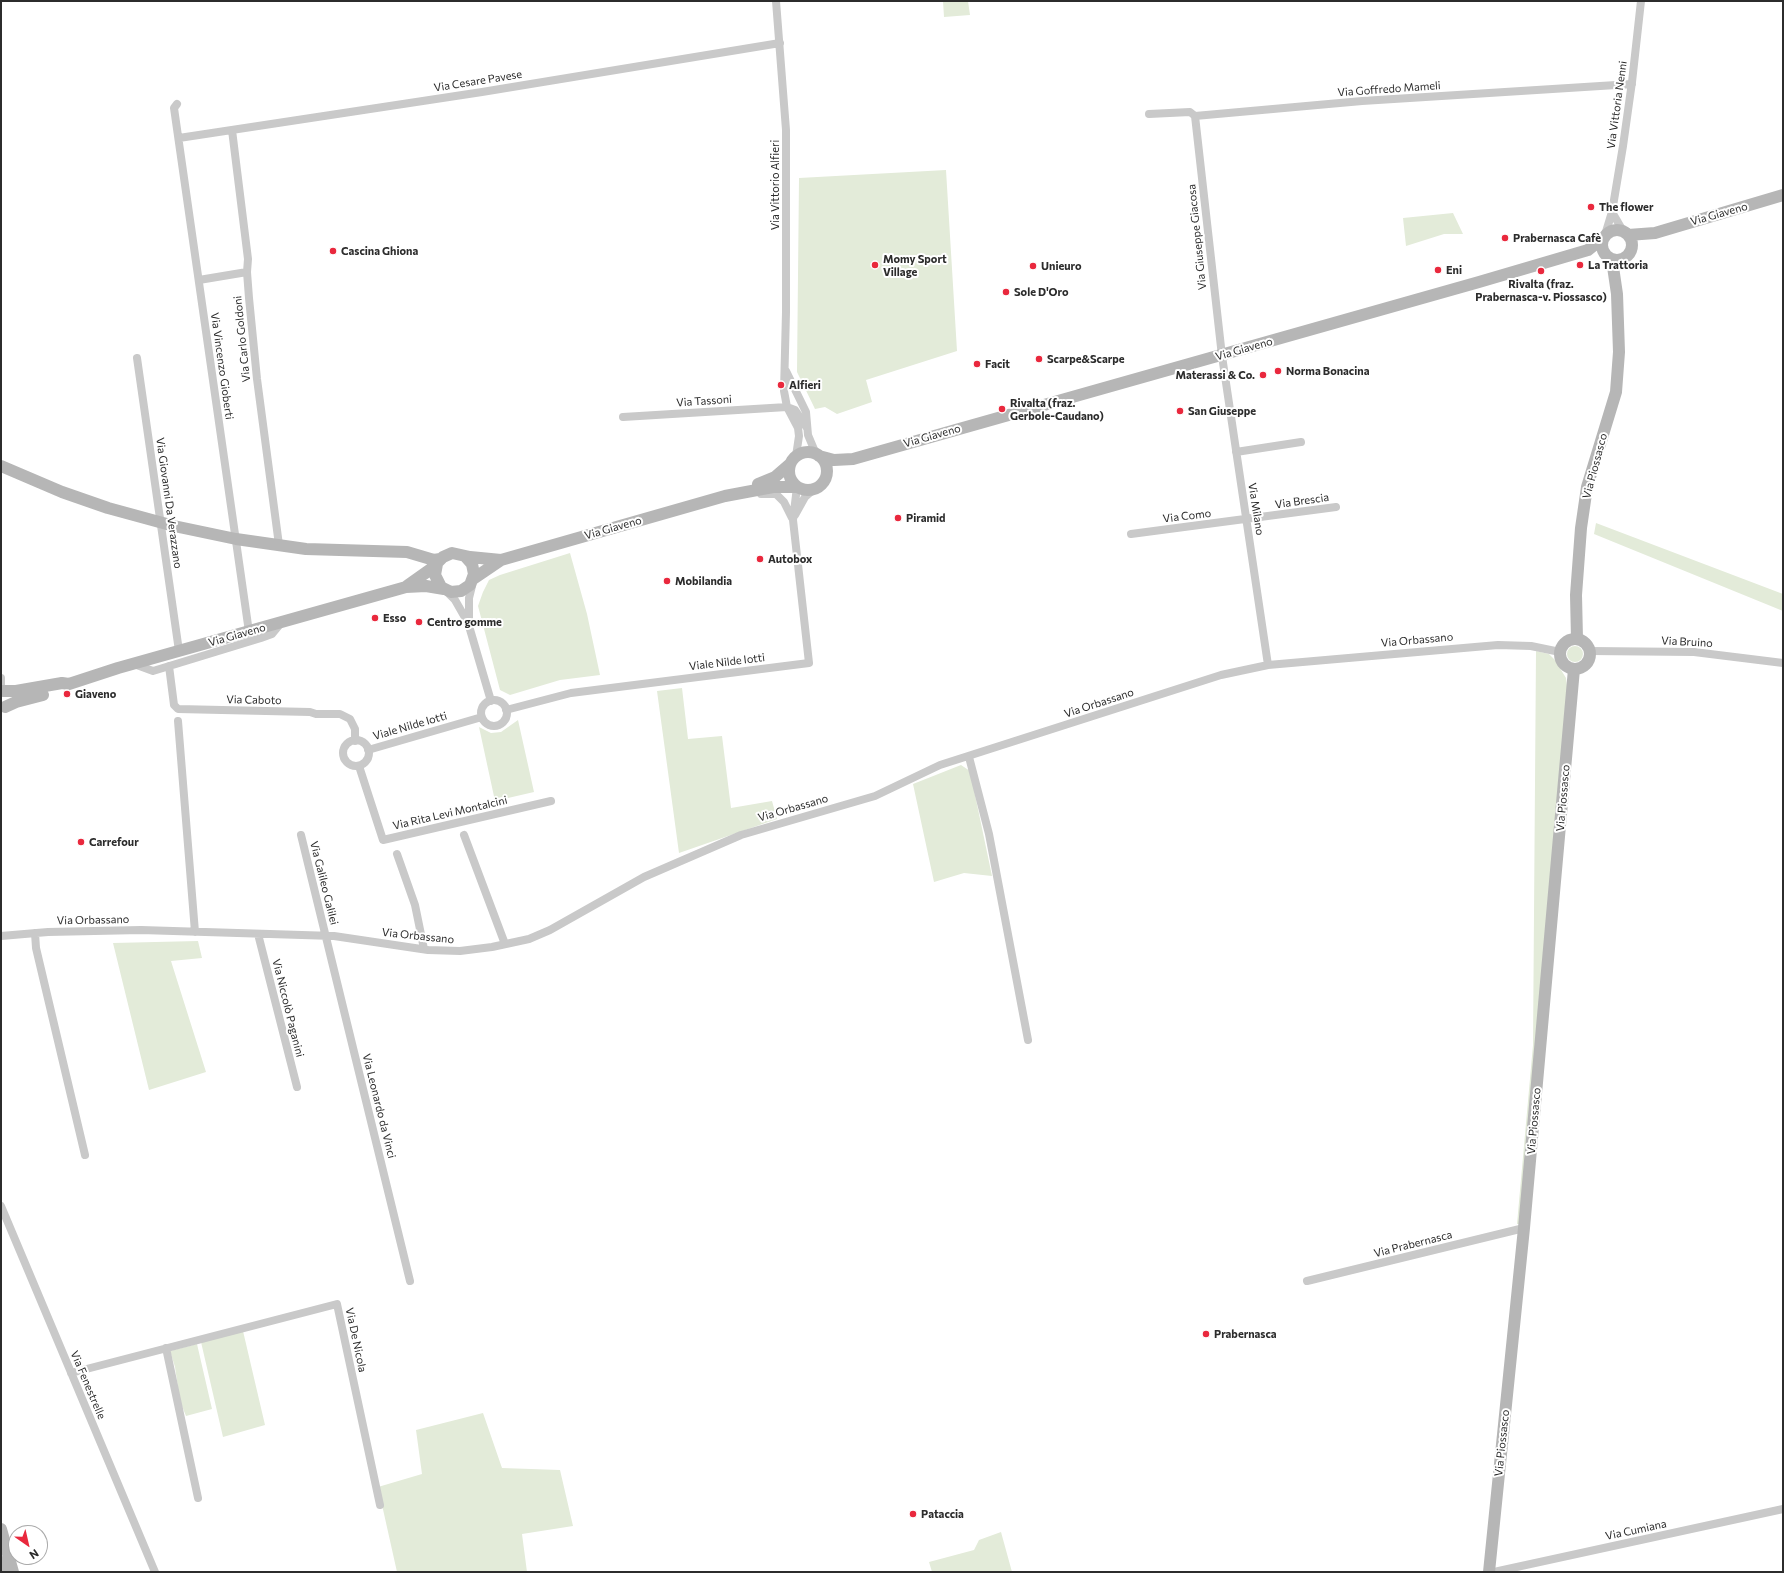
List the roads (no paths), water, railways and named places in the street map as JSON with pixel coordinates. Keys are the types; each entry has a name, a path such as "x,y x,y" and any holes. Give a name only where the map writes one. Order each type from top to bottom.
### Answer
{"main road":[{"name":"Via Giaveno","path":"1609,258 1620,261 1628,242 1783,195"},
{"name":"Via Giaveno","path":"726,496 775,477 793,460 806,452 834,460 853,459 1222,356 1588,250 1614,230 1628,242"},
{"path":"1604,237 1601,248 1609,258"},
{"name":"Via Piossasco","path":"1576,639 1576,596 1581,528 1587,487 1616,392 1619,352 1617,294 1619,278 1628,242"},
{"path":"1588,250 1609,258"},
{"name":"Via Piossasco","path":"1609,258 1617,294"},
{"path":"818,455 823,460 827,470 825,480"},
{"name":"Via Giaveno","path":"3,709 16,702 63,689 69,684 134,664 406,587 426,586 452,592 461,591 470,585 473,580 501,560 726,496 773,486 791,486 802,490 813,490 822,484 838,468 853,459"},
{"path":"793,460 789,476 796,487"},
{"path":"1,466 62,492 160,522 236,539 306,549 407,552 438,562 435,571 436,579 444,589"},
{"name":"Via Giaveno","path":"406,587 452,553 501,560"},
{"path":"465,556 472,564 474,569 473,580"},
{"path":"1572,639 1585,643 1590,651 1589,660 1583,667 1574,669 1565,666 1562,662 1560,652 1564,644 1572,639"},
{"name":"Via Piossasco","path":"1489,1572 1524,1228 1574,669"},
{"name":"Via Giaveno","path":"2,690 16,691 62,683 69,684"},
{"path":"2,690 7,699 3,709"},
{"path":"1,1529 12,1572"},
{"path":"1,1562 4,1572"}],"street":[{"name":"Via Vittorio Alfieri","path":"776,1 786,130 786,370 784,391 787,406 798,428 799,438 793,460"},
{"name":"Via Vittoria Nenni","path":"1604,237 1612,212 1632,84 1641,1"},
{"name":"Via Cesare Pavese","path":"179,138 482,92 780,43"},
{"name":"Via Goffredo Mameli","path":"1149,114 1190,112 1195,116 1362,101 1632,84"},
{"name":"Via Vincenzo Gioberti","path":"177,104 174,108 249,632"},
{"name":"Via Giuseppe Giacosa","path":"1195,116 1222,356"},
{"name":"Via Carlo Goldoni","path":"232,130 248,259 247,272 257,379 279,546"},
{"path":"1612,212 1628,242"},
{"path":"199,280 247,272"},
{"name":"Via Milano","path":"1222,356 1268,665"},
{"name":"Via Giovanni Da Verazzano","path":"137,358 179,651"},
{"name":"Via Vittorio Alfieri","path":"786,370 806,412 807,428 811,444 818,455"},
{"name":"Via Vittorio Alfieri","path":"787,406 795,410 807,428"},
{"name":"Via Tassoni","path":"622,417 787,406"},
{"path":"1236,452 1301,442"},
{"path":"793,520 796,487"},
{"path":"793,520 800,505 813,490"},
{"name":"Via Giaveno","path":"726,496 742,497 770,493 776,494 787,507 793,520"},
{"name":"Via Brescia","path":"1246,520 1336,507"},
{"name":"Viale Nilde Iotti","path":"506,710 571,693 810,663 793,520"},
{"name":"Via Como","path":"1131,534 1246,520"},
{"path":"469,626 469,598 473,580"},
{"path":"444,589 455,600 469,626 491,701"},
{"path":"134,664 154,671 272,634 281,622"},
{"name":"Via Orbassano","path":"1,936 48,932 141,930 327,936 424,950 460,951 505,944 529,939 550,930 644,878 741,835 875,796 940,765 1221,675 1268,665 1498,644 1531,646 1560,652"},
{"name":"Via Bruino","path":"1590,651 1694,652 1783,663"},
{"name":"Via Caboto","path":"170,666 174,705 178,709 340,714 350,719 355,729 355,741"},
{"path":"1,678 2,690"},
{"path":"491,701 499,702 506,710 505,719 497,726 486,723 482,717 483,708 491,701"},
{"name":"Viale Nilde Iotti","path":"368,750 482,717"},
{"path":"178,721 196,932"},
{"path":"355,741 346,746 344,757 351,765 359,766"},
{"name":"Viale Nilde Iotti","path":"355,741 363,743 368,750 368,758 359,766"},
{"path":"968,757 991,842 1028,1040"},
{"name":"Via Rita Levi Montalcini","path":"359,766 383,840 551,801"},
{"name":"Via Galileo Galilei","path":"301,835 327,936"},
{"path":"464,835 505,944"},
{"path":"397,854 415,905 424,950"},
{"path":"35,933 36,948 85,1155"},
{"name":"Via Niccolò Paganini","path":"258,934 297,1087"},
{"name":"Via Leonardo da Vinci","path":"327,936 410,1282"},
{"name":"Via Fenestrelle","path":"1,1206 155,1572"},
{"name":"Via Prabernasca","path":"1307,1281 1524,1228"},
{"name":"Via De Nicola","path":"71,1373 337,1304 380,1505"},
{"path":"166,1348 198,1498"},
{"name":"Via Cumiana","path":"1494,1572 1783,1509"}],"place":[{"name":"The flower","path":"1591,207"},
{"name":"Prabernasca Cafè","path":"1505,238"},
{"name":"Cascina Ghiona","path":"333,251"},
{"name":"Momy Sport Village","path":"875,265"},
{"name":"La Trattoria","path":"1580,265"},
{"name":"Unieuro","path":"1033,266"},
{"name":"Eni","path":"1438,270"},
{"name":"Rivalta (fraz. Prabernasca-v. Piossasco)","path":"1541,271"},
{"name":"Sole D'Oro","path":"1006,292"},
{"name":"Scarpe&Scarpe","path":"1039,359"},
{"name":"Facit","path":"977,364"},
{"name":"Norma Bonacina","path":"1278,371"},
{"name":"Materassi & Co.","path":"1263,375"},
{"name":"Alfieri","path":"781,385"},
{"name":"Rivalta (fraz. Gerbole-Caudano)","path":"1002,409"},
{"name":"San Giuseppe","path":"1180,411"},
{"name":"Piramid","path":"898,518"},
{"name":"Autobox","path":"760,559"},
{"name":"Mobilandia","path":"667,581"},
{"name":"Esso","path":"375,618"},
{"name":"Centro gomme","path":"419,622"},
{"name":"Giaveno","path":"67,694"},
{"name":"Carrefour","path":"81,842"},
{"name":"Prabernasca","path":"1206,1334"},
{"name":"Pataccia","path":"913,1514"}]}
